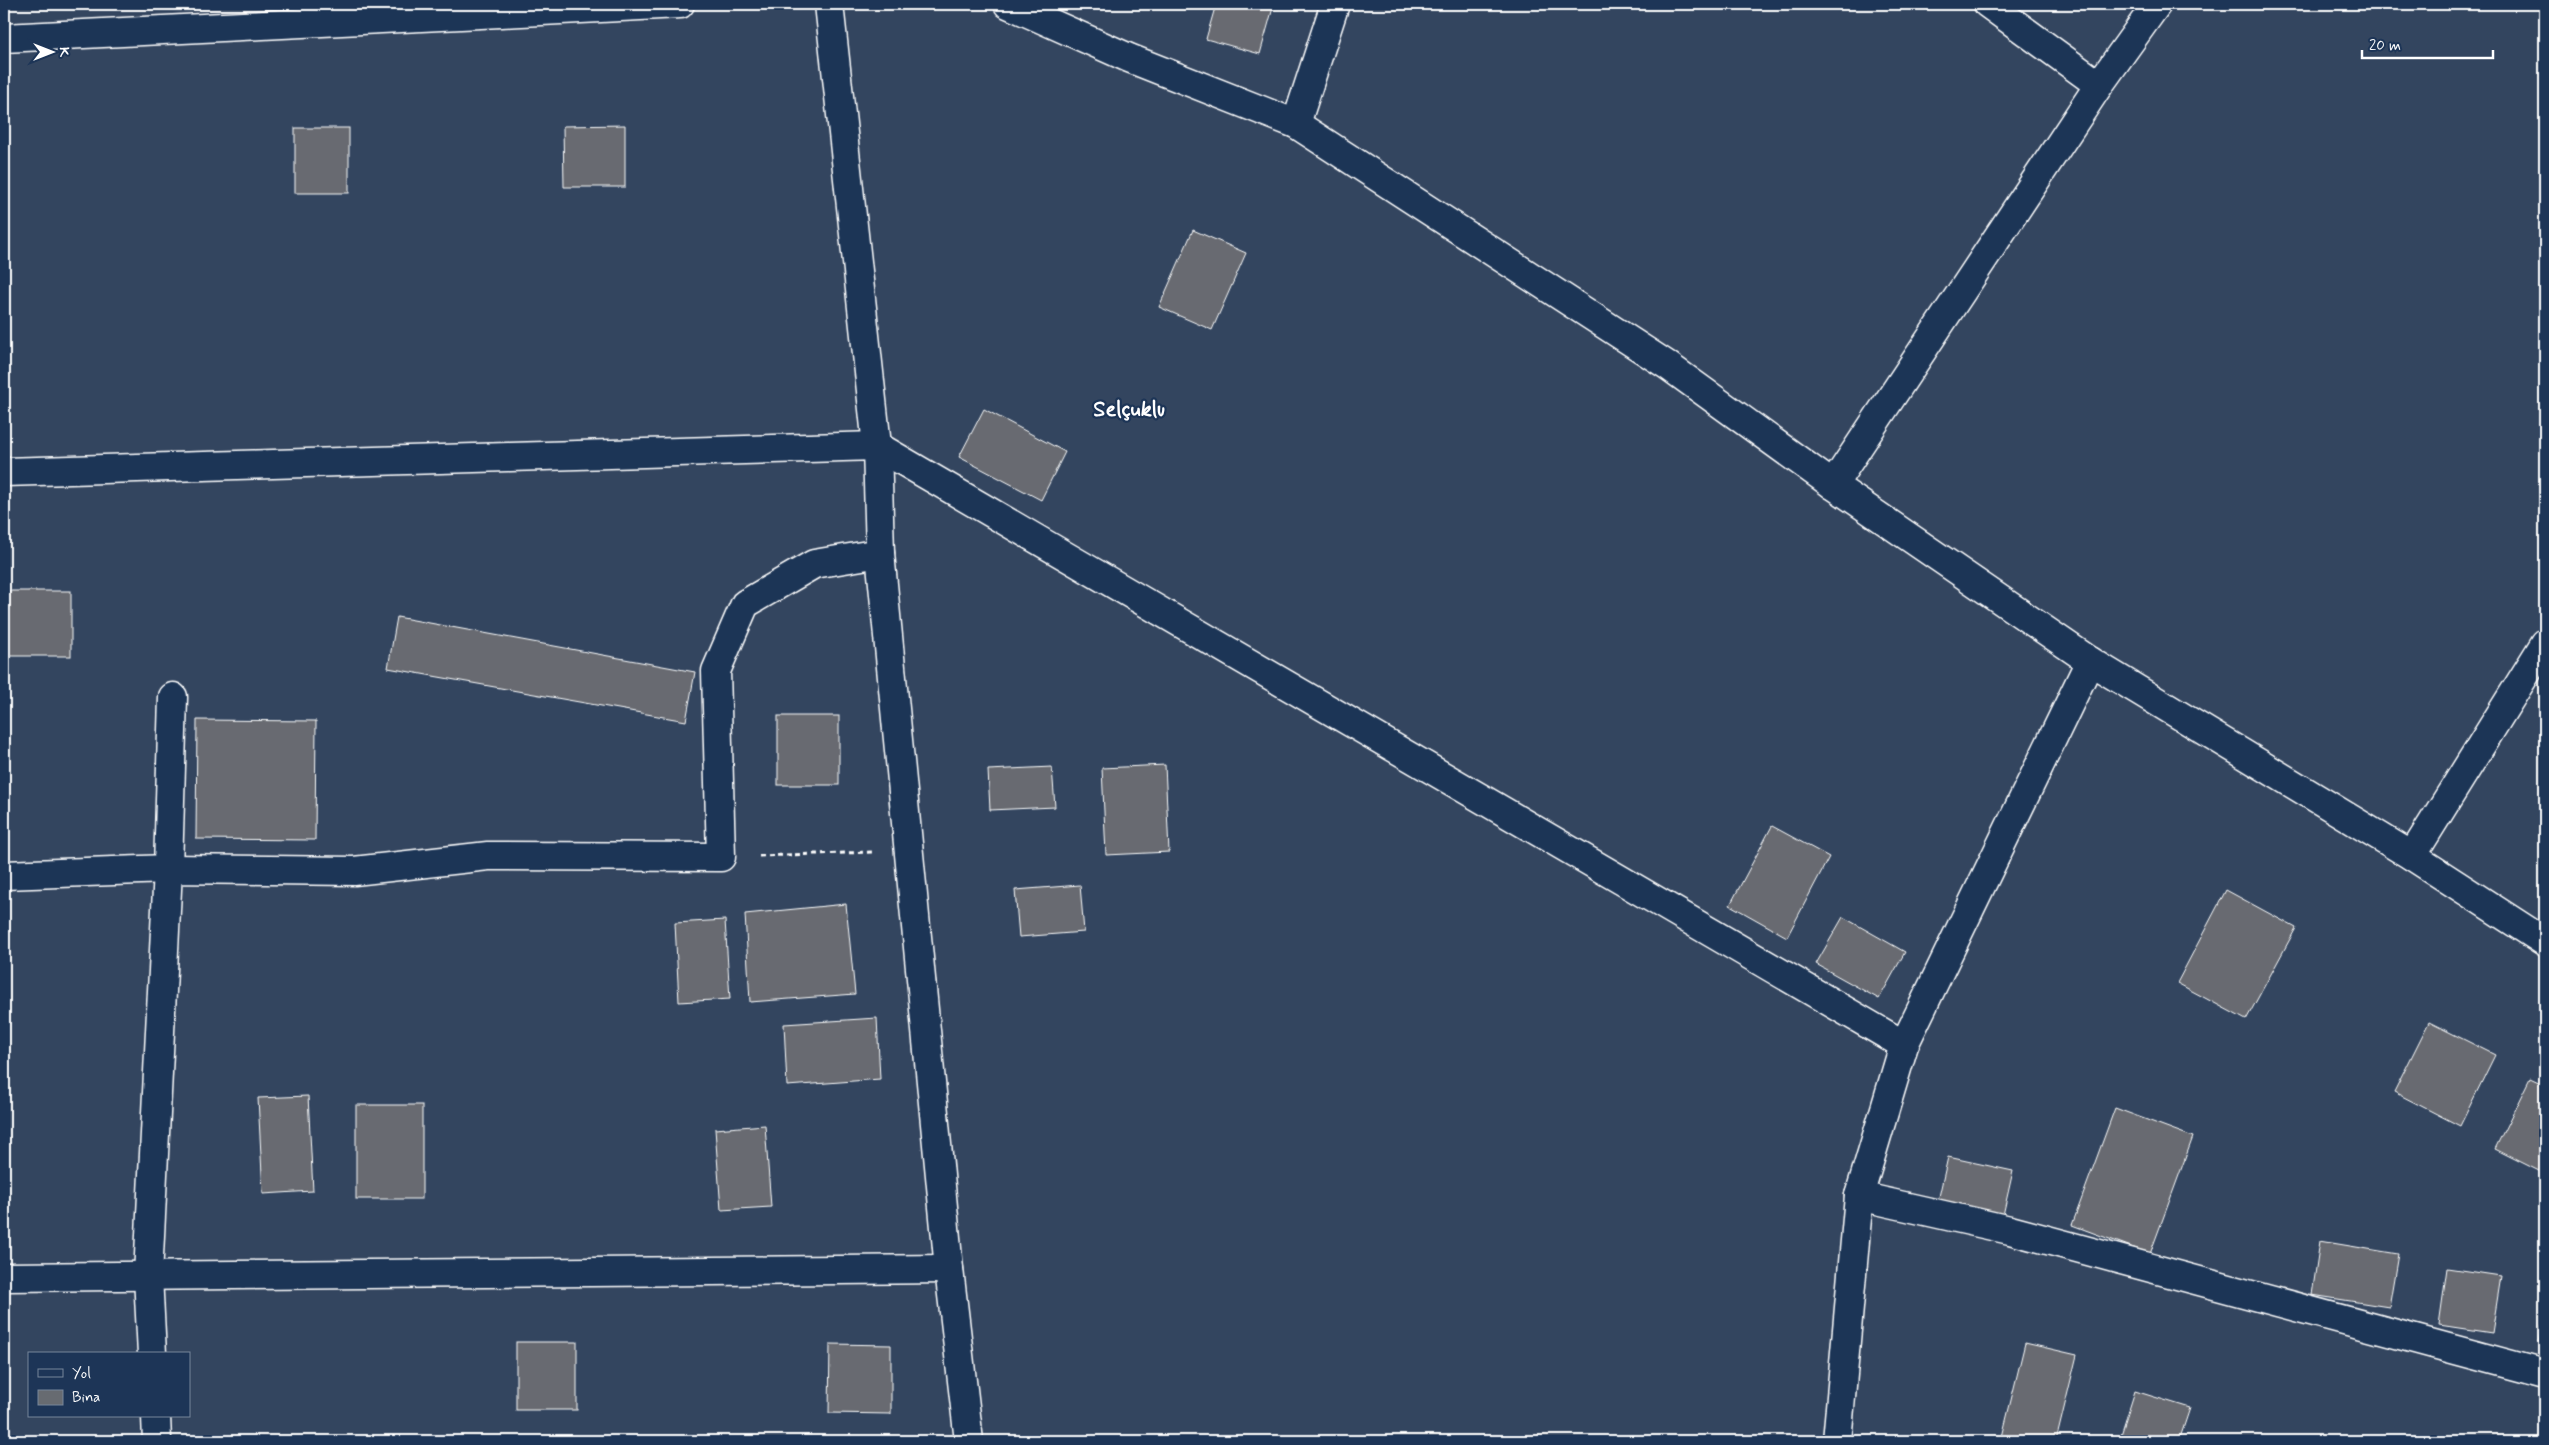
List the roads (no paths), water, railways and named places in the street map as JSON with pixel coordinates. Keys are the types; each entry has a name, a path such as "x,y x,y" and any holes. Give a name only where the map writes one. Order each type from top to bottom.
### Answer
{"street":[{"path":"4,38 680,4"},
{"path":"829,4 878,446 880,553 949,1269 969,1441"},
{"path":"1008,4 1129,58 1296,124 1667,365 1833,485 2090,661 2412,856 2545,942"},
{"path":"1296,124 1335,4"},
{"path":"1988,4 2099,84"},
{"path":"1833,485 2099,84 2158,4"},
{"path":"4,472 878,446 1904,1045"},
{"path":"4,875 168,869 354,871 488,856 721,857 716,671 745,604 814,564 880,553"},
{"path":"2412,856 2545,643"},
{"path":"1837,1441 1859,1196 1904,1045 2090,661"},
{"path":"152,1352 148,1276 168,869 173,697"},
{"path":"1859,1196 2010,1230 2545,1374"},
{"path":"4,1277 949,1269"},
{"path":"156,1418 157,1441"}],"district":[{"name":"Selçuklu","path":"1129,410"}]}
